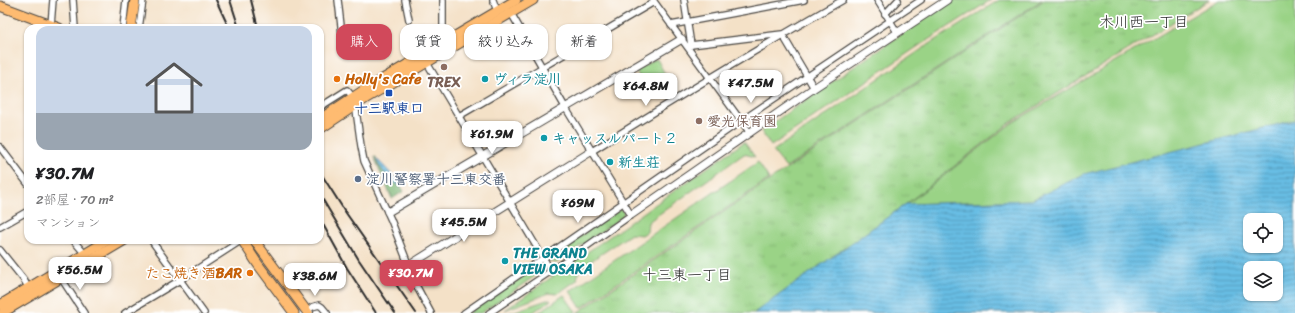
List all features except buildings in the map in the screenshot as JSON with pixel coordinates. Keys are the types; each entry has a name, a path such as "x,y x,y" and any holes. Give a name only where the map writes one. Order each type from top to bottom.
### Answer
{"main road":[{"path":"132,24 135,0"},
{"path":"456,32 516,0"},
{"path":"324,117 428,62 533,0"},
{"path":"0,6 50,24"},
{"path":"324,126 354,101 413,60"},
{"path":"2,313 101,244"},
{"path":"0,305 61,278 118,244"},
{"path":"245,244 292,312"},
{"path":"257,244 309,313"}],"street":[{"path":"53,0 55,24"},
{"path":"72,0 75,24"},
{"path":"123,24 126,0"},
{"path":"140,24 143,0"},
{"path":"338,0 341,24"},
{"path":"405,0 409,20"},
{"path":"443,0 444,24"},
{"path":"493,0 498,11 511,13 565,107 631,215"},
{"path":"684,0 690,46"},
{"path":"671,25 804,0"},
{"path":"408,266 511,203 710,77 782,34 844,0"},
{"path":"877,0 897,32"},
{"path":"885,14 898,0"},
{"path":"464,313 741,121 921,0"},
{"path":"489,313 814,88 946,0"},
{"path":"459,116 653,1 682,39 690,46 750,133"},
{"path":"690,46 782,34"},
{"path":"782,34 814,88"},
{"path":"388,212 682,39"},
{"path":"428,62 551,271"},
{"path":"324,104 347,90 354,101 364,161 388,212 417,287 431,313"},
{"path":"0,148 24,179"},
{"path":"0,227 24,213"},
{"path":"77,244 85,254"},
{"path":"154,244 202,312"},
{"path":"125,313 236,244"},
{"path":"0,250 31,292"},
{"path":"61,278 84,313"},
{"path":"309,313 312,307 319,305 327,313"}],"green space":[{"path":"954,0 991,0 920,45 771,146 761,131 906,31"},
{"path":"999,0 1042,0 786,168 773,151 922,49"},
{"path":"1044,0 1209,0 1011,122 906,204 754,313 577,313 764,184"},
{"path":"1219,0 1295,0 1295,120 1085,174 1032,200 907,204 1012,123"},
{"path":"657,59 666,76 652,84 654,89 647,93 636,70"},
{"path":"744,142 755,157 744,154 648,222 647,232 642,235 631,234 579,269 577,280 557,294 549,293 505,310"},
{"path":"374,157 376,157 380,167 387,176 404,191 392,199"},
{"path":"758,162 769,179 581,308 570,291"},
{"path":"620,209 624,212 622,217 556,263 550,261 551,256"},
{"path":"540,265 543,268 541,272 481,313 468,313"},
{"path":"564,295 576,312 575,313 538,313"},
{"path":"550,299 551,300 532,313 509,313"}],"water":[{"path":"1295,120 1295,313 754,313 906,204 1032,200 1084,174"},
{"path":"376,158 398,181 402,187 386,175"}],"tunnel":[{"path":"409,20 410,24"}],"railway":[{"path":"216,0 227,24"},
{"path":"230,0 238,24"},
{"path":"251,0 257,24"},
{"path":"324,178 346,213 416,313"},
{"path":"324,202 359,260 395,313"},
{"path":"324,226 347,268 376,313"}],"place":[{"name":"TREX","path":"444,67"},
{"name":"Holly's Cafe","path":"337,79"},
{"name":"ヴィラ淀川","path":"485,79"},
{"name":"十三駅東口","path":"389,93"},
{"name":"愛光保育園","path":"699,121"},
{"name":"キャッスルパート２","path":"544,138"},
{"name":"新生荘","path":"610,162"},
{"name":"淀川警察署十三東交番","path":"358,179"},
{"name":"THE GRAND VIEW OSAKA","path":"505,261"},
{"name":"たこ焼き酒BAR","path":"250,273"}],"district":[{"name":"木川西一丁目","path":"1144,22"},
{"name":"十三東一丁目","path":"687,275"}]}
